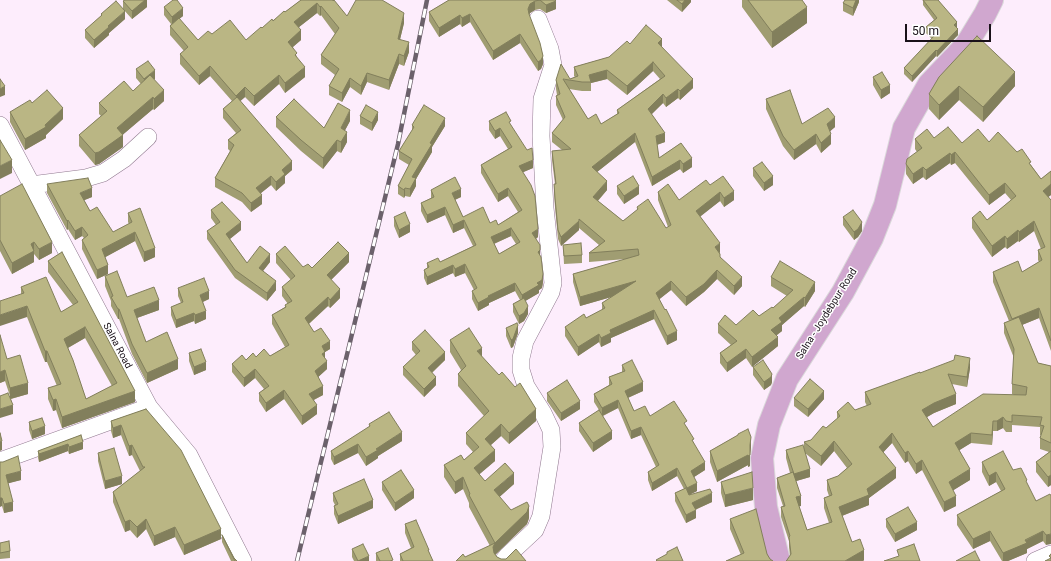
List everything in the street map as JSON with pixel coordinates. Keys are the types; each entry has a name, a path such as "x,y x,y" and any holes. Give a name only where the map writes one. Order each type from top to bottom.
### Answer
{"main road":[{"name":"Salna - Joydebpur Road","path":"779,561 766,507 762,458 769,425 787,379 843,292 872,238 885,205 904,128 929,84 966,45 992,0"}],"street":[{"path":"503,561 535,530 541,516 552,447 551,430 543,413 526,386 521,370 521,358 525,341 551,292 553,283 545,208 541,136 542,99 553,66 550,49 538,19"},
{"name":"Salna Road","path":"0,125 149,406 189,455 243,561"},
{"path":"31,185 86,178 103,173 124,159 148,137"},
{"path":"0,461 149,406"},
{"path":"1035,561 1051,554"}],"building":[{"path":"145,0 132,11 123,1"},
{"path":"173,0 177,0 183,8 172,17 164,7"},
{"path":"301,0 334,0 347,16 356,0 382,0 404,13 398,39 409,42 404,56 399,54 389,80 367,73 361,86 350,78 342,93 329,86 339,69 321,55 339,28 317,3 294,22 301,30 288,42 297,53 295,55 305,67 285,83 279,75 254,96 245,87 236,96 210,66 199,76 180,54 188,47 170,26 179,18 198,40 208,31 212,34 230,20 246,40 272,19 273,21 284,11 285,12"},
{"path":"449,0 540,0 530,4 528,9 540,43 543,56 541,60 538,62 520,34 493,51 470,14 462,18 460,15 439,28 429,12"},
{"path":"540,0 555,0 556,1 546,5"},
{"path":"677,0 685,0 682,4"},
{"path":"748,0 802,0 807,7 772,32"},
{"path":"845,0 856,0 853,8 843,3"},
{"path":"923,0 938,0 957,22 954,25 958,29 912,76 904,68 934,36 926,27 937,18"},
{"path":"116,1 125,11 94,40 85,30"},
{"path":"646,25 662,39 658,43 693,79 680,91 678,89 666,98 663,94 648,109 665,133 656,136 659,158 681,143 692,158 683,164 680,160 652,177 635,133 592,167 607,181 593,197 623,221 638,209 637,207 648,199 666,228 671,225 658,192 668,184 679,200 706,180 710,185 723,176 734,191 724,198 720,192 696,211 720,243 715,247 720,254 720,257 742,277 734,286 717,270 704,284 686,297 671,281 656,293 677,331 667,336 654,310 610,330 611,333 601,338 599,334 578,347 565,327 584,314 586,318 605,308 602,303 636,281 580,297 573,274 639,255 638,249 589,253 605,241 579,219 579,221 561,237 558,230 554,184 556,184 552,151 571,149 552,133 565,117 556,96 560,94 556,80 561,64 570,79 578,76 574,67 609,57 627,41 630,44","holes":["653,62 665,76 617,110 619,113 601,124 596,114 588,119 563,79 591,82 589,75 607,70 627,86"]},
{"path":"977,36 1015,72 983,107 959,86 939,105 929,94 939,77"},
{"path":"148,61 155,70 144,79 136,69"},
{"path":"882,72 890,85 881,90 873,77"},
{"path":"150,75 164,90 154,99 153,97 117,128 123,135 99,152 95,153 79,135 107,111 99,103 124,81 133,91"},
{"path":"0,79 5,86 0,89"},
{"path":"47,90 63,108 45,125 46,127 25,139 10,112 30,100 32,103"},
{"path":"790,90 802,124 828,108 835,117 827,124 831,134 821,143 816,134 794,150 783,136 766,99"},
{"path":"237,97 292,161 282,170 285,174 276,182 271,176 256,188 262,195 251,203 242,193 215,178 234,145 228,140 241,130 223,109"},
{"path":"294,99 324,128 338,103 350,110 341,128 347,132 341,142 337,140 323,158 276,117"},
{"path":"366,105 378,112 372,123 360,116"},
{"path":"424,105 445,118 430,143 432,144 412,177 416,178 410,189 405,188 404,190 398,186 412,159 399,151 414,127 412,125"},
{"path":"506,112 511,121 509,122 527,150 532,148 533,160 519,166 531,185 535,196 538,229 532,233 540,245 540,250 538,252 541,257 543,274 542,280 537,283 539,285 522,295 515,283 488,296 489,297 478,303 472,291 477,288 465,264 455,269 453,265 427,277 424,270 429,267 427,263 438,258 440,262 476,245 464,220 453,225 445,207 427,215 421,203 434,197 431,190 455,177 461,189 452,193 463,217 483,207 490,223 496,220 498,225 522,210 508,188 498,194 481,165 512,147 500,128 495,131 489,121","holes":["511,228 520,242 499,254 491,237"]},
{"path":"948,127 962,143 978,129 989,142 998,132 1017,152 1022,149 1031,162 1029,163 1041,179 1051,171 1051,184 1043,191 1051,200 1051,341 1039,308 1012,319 993,272 1018,261 1022,272 1042,260 1038,250 1045,247 1034,221 1019,232 1018,230 1007,239 1005,236 992,246 972,218 980,211 987,220 1016,196 1005,183 989,195 955,152 951,155 950,153 926,170 923,167 913,174 906,164 907,159 922,148 915,139 927,129 934,138"},
{"path":"0,140 12,160 0,166"},
{"path":"762,162 773,176 764,183 753,168"},
{"path":"633,176 639,186 624,196 617,186"},
{"path":"88,178 92,188 80,193 90,211 97,207 113,232 132,222 128,213 140,208 155,248 144,252 135,232 102,249 108,265 97,270 82,240 88,235 82,227 75,231 68,220 67,221 47,184"},
{"path":"22,184 52,242 39,249 34,242 31,244 34,251 12,263 0,240 0,196"},
{"path":"222,202 241,222 226,234 247,263 260,246 270,254 259,268 276,281 267,293 235,270 207,231 220,222 211,210"},
{"path":"853,210 862,222 858,229 854,232 843,217"},
{"path":"405,212 410,224 399,230 394,217"},
{"path":"338,242 349,253 327,275 340,289 330,300 328,297 305,318 314,332 321,328 330,341 322,346 325,352 322,354 327,361 315,371 323,386 309,394 317,405 302,416 284,390 266,403 259,393 269,386 255,369 244,378 232,364 242,355 246,360 253,353 256,357 264,349 270,356 289,345 272,315 286,307 285,305 292,301 282,287 295,276 276,254 285,246 303,267 308,264 312,268"},
{"path":"581,243 582,255 564,256 563,245"},
{"path":"62,252 135,391 62,417 56,399 53,400 48,388 61,384 47,351 45,351 27,306 0,315 0,301 24,293 21,287 46,277 61,312 78,302 48,261","holes":["85,327 117,383 86,399 73,360 64,339"]},
{"path":"780,261 815,282 805,298 804,297 779,318 782,322 771,330 778,337 752,357 746,349 727,363 720,353 737,341 718,324 725,315 736,325 753,310 759,316 772,307 773,308 793,290 771,277"},
{"path":"117,271 127,297 154,287 159,300 134,310 146,342 167,332 178,359 147,373 132,344 119,309 111,297 113,296 105,276"},
{"path":"204,278 209,291 200,295 206,311 195,315 194,313 176,320 171,307 183,302 178,288"},
{"path":"524,298 528,306 524,313 519,316 513,304"},
{"path":"1019,317 1038,363 1051,366 1051,443 1040,438 1044,426 1040,425 1042,417 1012,415 1012,422 1006,421 1003,417 997,421 993,421 992,435 971,433 955,443 970,469 949,482 956,496 944,502 922,460 916,464 908,451 905,453 892,433 879,447 896,468 867,489 869,495 839,507 852,542 860,539 864,550 845,561 786,561 791,554 790,536 781,507 785,506 777,478 793,472 801,496 796,497 807,530 832,522 824,498 832,495 827,480 838,476 852,464 834,441 821,456 804,442 811,440 823,426 826,428 840,416 837,412 848,402 855,410 871,404 865,392 954,360 955,355 970,358 967,377 948,374 956,394 934,403 922,410 933,427 983,394 1026,395 1027,387 1012,384 1014,349 1004,323"},
{"path":"517,323 518,325 513,339 511,340 506,328"},
{"path":"469,328 482,348 477,351 499,375 502,372 515,387 520,383 536,409 509,433 501,424 485,439 495,450 474,468 485,481 505,463 514,473 494,490 511,510 527,502 529,506 527,512 495,543 469,495 470,494 463,477 455,482 444,465 461,455 464,460 479,447 466,433 489,411 458,374 466,366 450,340"},
{"path":"425,330 445,352 428,368 436,377 424,389 403,367 420,351 412,342"},
{"path":"0,335 7,359 20,355 28,383 10,388 5,370 0,372"},
{"path":"201,349 206,362 194,367 189,353"},
{"path":"632,360 643,382 625,391 634,411 645,406 650,416 674,401 687,421 684,423 694,439 692,440 705,462 691,471 697,483 687,488 677,468 652,483 648,472 659,465 641,427 631,431 618,400 602,408 594,394 612,384 609,377 625,371 622,365"},
{"path":"763,360 772,374 771,377 764,382 753,367"},
{"path":"810,379 824,391 808,409 794,398"},
{"path":"567,380 580,401 561,413 547,393"},
{"path":"8,393 13,405 0,409 0,396"},
{"path":"146,409 181,450 221,529 184,545 175,527 154,536 146,519 137,527 130,520 125,522 113,492 145,467 143,467 132,445 129,446 121,425 113,428 111,421"},
{"path":"599,410 612,431 593,443 579,423"},
{"path":"389,412 402,432 366,457 358,444 334,457 331,451 370,426 369,424"},
{"path":"42,418 45,426 32,431 29,422"},
{"path":"748,429 751,437 750,455 717,471 710,451"},
{"path":"81,435 83,442 69,447 68,444 39,454 38,451"},
{"path":"803,445 810,469 794,474 786,450"},
{"path":"114,448 122,476 105,481 98,453"},
{"path":"1003,451 1013,470 1021,468 1036,501 1050,494 1051,534 1046,535 1043,531 1025,540 1027,543 1003,553 990,531 973,539 957,515 1005,489 996,472 989,476 982,462"},
{"path":"1051,451 1051,475 1048,477 1036,462"},
{"path":"18,456 21,471 6,475 13,502 4,504 2,498 0,498 0,462"},
{"path":"401,470 414,490 395,503 382,482"},
{"path":"752,472 753,488 725,495 721,482"},
{"path":"364,479 373,500 338,516 334,506 338,504 333,493"},
{"path":"686,488 689,495 710,489 712,493 692,503 696,510 686,515 675,493"},
{"path":"908,507 917,522 895,534 886,519"},
{"path":"756,509 767,554 773,561 726,561 744,553 730,519"},
{"path":"416,520 433,561 403,561 400,554 414,547 405,524"},
{"path":"9,541 10,551 0,553 0,543"},
{"path":"495,543 493,547 494,553 497,557 506,559 516,549 526,561 456,561 463,554 465,557"},
{"path":"363,544 369,556 358,561 352,549"},
{"path":"914,544 920,561 884,561 899,556 897,550"},
{"path":"677,547 683,561 656,560 667,554 667,552"},
{"path":"388,548 393,560 380,561 376,553"},
{"path":"975,551 980,561 956,561"}],"railway":[{"path":"297,561 398,144 427,0"}]}
